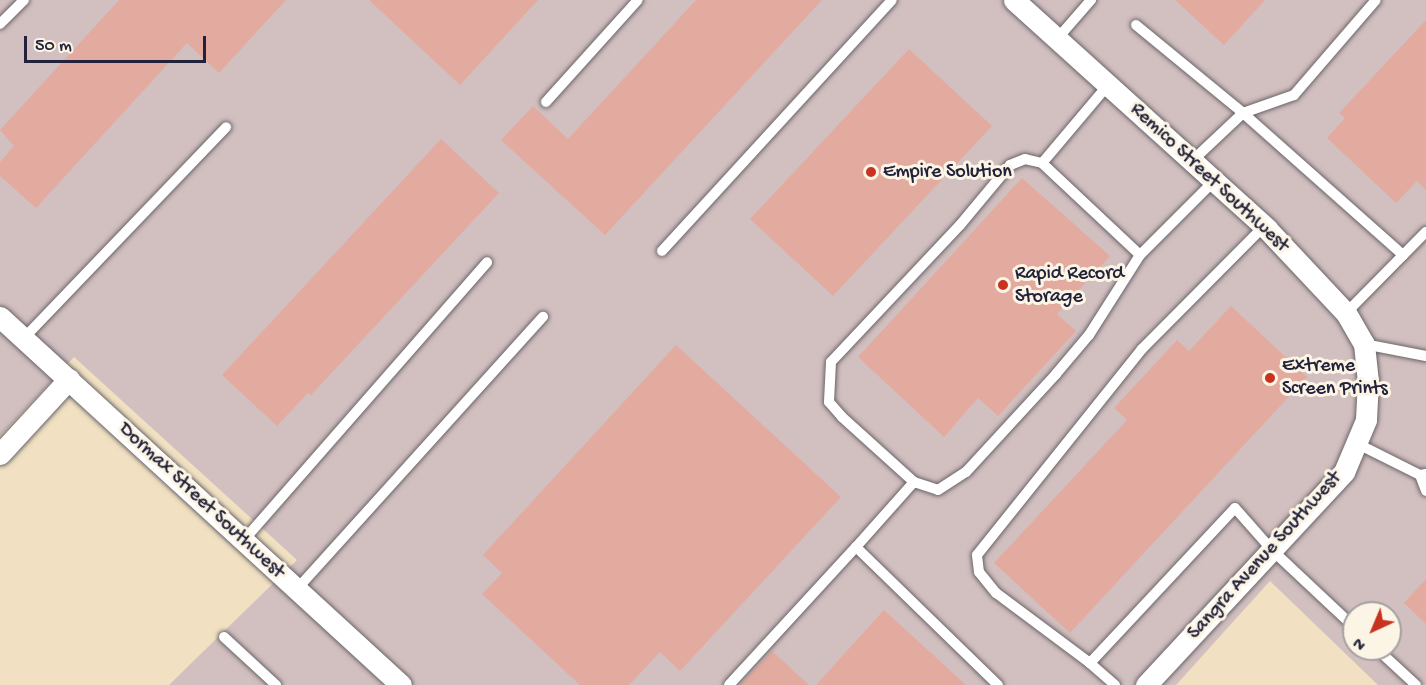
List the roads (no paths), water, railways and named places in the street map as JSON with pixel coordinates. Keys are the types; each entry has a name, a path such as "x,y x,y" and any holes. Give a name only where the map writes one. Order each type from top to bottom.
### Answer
{"street":[{"name":"Remico Street Southwest","path":"1014,0 1264,226 1346,313 1364,344 1368,380"},
{"name":"Dormax Street Southwest","path":"0,317 401,685"},
{"path":"0,454 69,379"},
{"name":"Sangra Avenue Southwest","path":"1146,685 1344,472 1358,444 1366,420 1368,380"}],"lane":[{"path":"0,24 24,0"},
{"path":"546,102 638,0"},
{"path":"662,251 892,0"},
{"path":"1057,39 1091,0"},
{"path":"1192,161 1243,112 1294,95 1376,0"},
{"path":"1136,26 1243,112 1403,255"},
{"path":"1042,163 1108,85"},
{"path":"24,338 226,127"},
{"path":"1140,255 1042,163 1025,159 1010,165 960,225 831,362 829,402 914,482 938,490 966,472 1089,335 1140,255 1214,181"},
{"path":"1115,685 1090,663 996,593 979,572 976,555 1142,349 1264,226"},
{"path":"1346,313 1426,232"},
{"path":"244,540 487,262"},
{"path":"297,589 543,317"},
{"path":"1364,344 1426,356"},
{"path":"1358,444 1423,474 1426,491"},
{"path":"729,685 914,482"},
{"path":"1090,663 1234,508 1272,550 1342,616"},
{"path":"856,547 998,685"},
{"path":"224,637 276,685"},
{"path":"1390,661 1416,685"}],"place":[{"name":"Empire Solution","path":"871,172"},
{"name":"Rapid Record Storage","path":"1003,285"},
{"name":"Extreme Screen Prints","path":"1270,378"}]}
